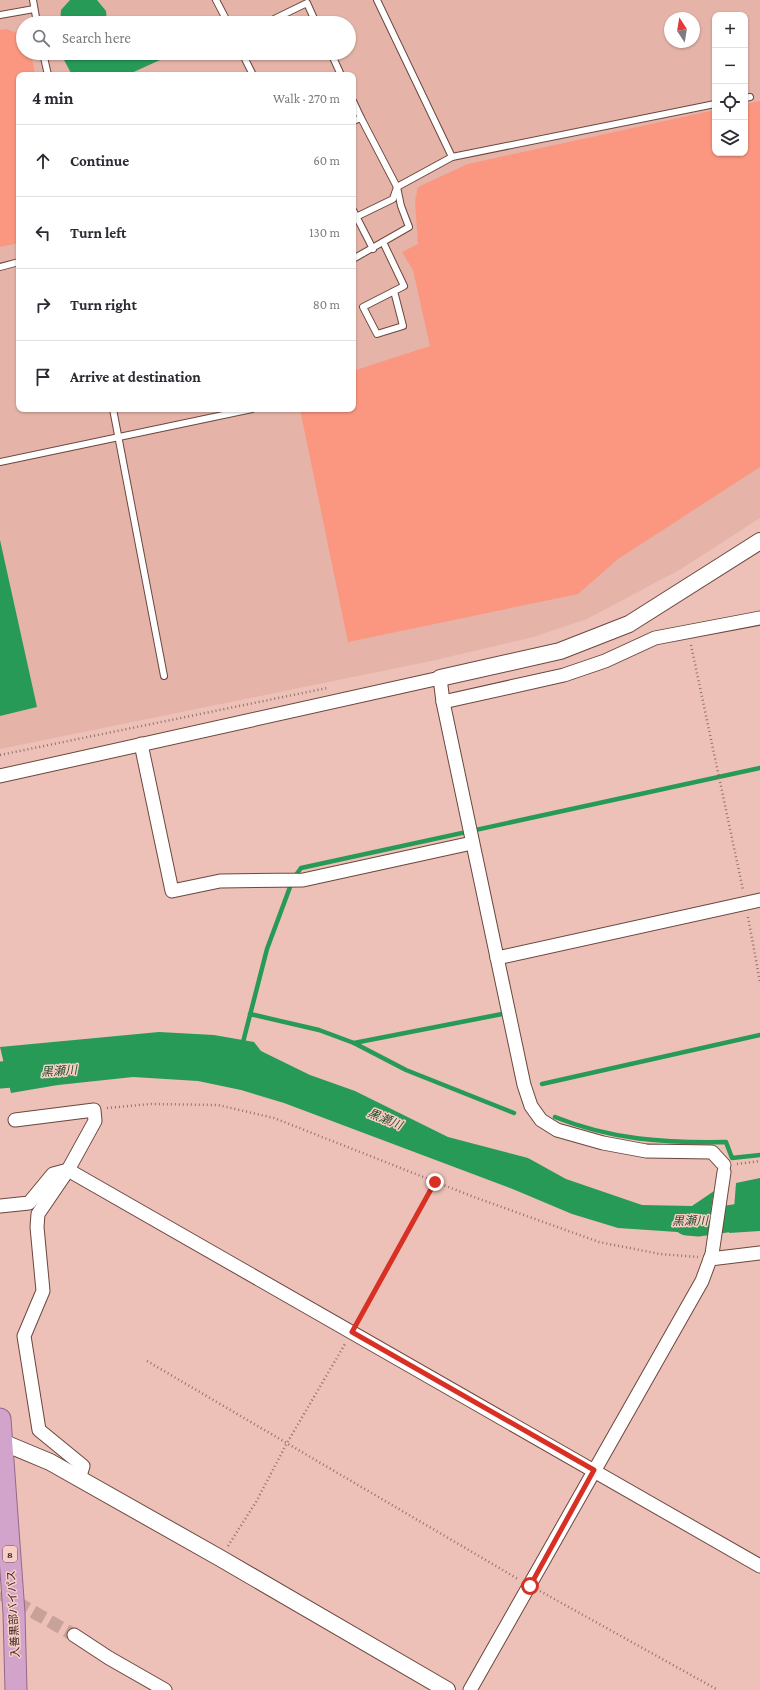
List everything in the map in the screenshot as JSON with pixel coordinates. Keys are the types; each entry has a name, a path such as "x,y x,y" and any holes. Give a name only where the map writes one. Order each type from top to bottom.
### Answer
{"highway":[{"name":"入善黒部バイパス","path":"0,1419 14,1613 16,1690"}],"street":[{"path":"0,776 560,651 629,624 760,541"},
{"path":"444,702 564,675 605,661 654,638 760,618"},
{"path":"440,678 472,843 524,1085 531,1106 541,1120 557,1130 604,1143 639,1150 712,1152 724,1169 711,1256 702,1281 470,1690"},
{"path":"140,744 172,891 220,881 303,880 472,843"},
{"path":"497,958 760,900"},
{"path":"15,1120 94,1110 95,1121 68,1170 38,1214 37,1227 43,1291 24,1336 39,1430 82,1466 80,1479"},
{"path":"0,1206 28,1203 53,1174 68,1170 760,1566"},
{"path":"711,1256 760,1253"},
{"path":"2,1442 50,1462 220,1558 447,1690"},
{"path":"74,1635 109,1658 166,1690"}],"lane":[{"path":"32,0 36,16"},
{"path":"216,0 224,16"},
{"path":"377,0 452,157"},
{"path":"280,16 309,1 314,16"},
{"path":"0,15 34,9"},
{"path":"45,60 47,72"},
{"path":"246,60 252,72"},
{"path":"334,60 340,72"},
{"path":"373,249 356,217 393,199 397,187 452,157 712,105"},
{"path":"356,107 397,187 401,206 409,227 356,258"},
{"path":"356,120 361,118"},
{"path":"383,242 404,286 394,291 363,307 377,334 403,326 394,291"},
{"path":"0,267 16,263"},
{"path":"114,412 164,676"},
{"path":"0,462 238,412"}],"path":[{"path":"688,632 746,904 760,982"},
{"path":"0,755 329,687"},
{"path":"94,1110 151,1104 218,1105 274,1118 435,1182 599,1242 660,1254 711,1256"},
{"path":"220,1558 256,1502 287,1443 352,1332 435,1182"},
{"path":"147,1361 530,1586 718,1690"}],"shaded area":[{"path":"0,0 760,0 760,518 681,569 587,619 533,637 431,661 0,749"},
{"path":"6,29 16,33 16,60 32,60 34,72 16,72 16,244 0,247 0,30"},
{"path":"760,101 760,467 618,559 578,594 348,642 301,412 356,412 356,370 430,346 413,270 402,252 418,244 415,201 418,187 468,164 712,111 712,156 748,156 748,103"}],"water":[{"path":"70,0 97,0 106,11 106,16 61,16 61,10"},
{"path":"64,60 160,60 134,72 70,72"},
{"path":"0,540 37,707 0,716"},
{"path":"159,1032 214,1035 254,1042 261,1051 310,1075 355,1091 448,1137 528,1158 566,1179 642,1205 692,1206 714,1191 707,1234 618,1228 572,1214 515,1190 284,1103 241,1090 198,1081 133,1077 58,1085 11,1093 0,1047"},
{"path":"760,1178 760,1231 729,1233 734,1209 736,1183"}],"waterway":[{"path":"242,1046 267,949 293,879 301,868 760,768"},
{"path":"250,1014 319,1030 354,1043 502,1014"},
{"path":"542,1084 760,1035"},
{"path":"354,1043 406,1070 514,1113"},
{"name":"黒瀬川","path":"0,1075 44,1071"},
{"path":"555,1117 576,1125 618,1135 660,1141 726,1142 732,1158 760,1155"},
{"name":"黒瀬川","path":"687,1222 699,1223 760,1214"}],"tunnel":[{"path":"0,1593 74,1635"}],"route":[{"path":"435,1182 352,1332 594,1470 530,1586"}]}
